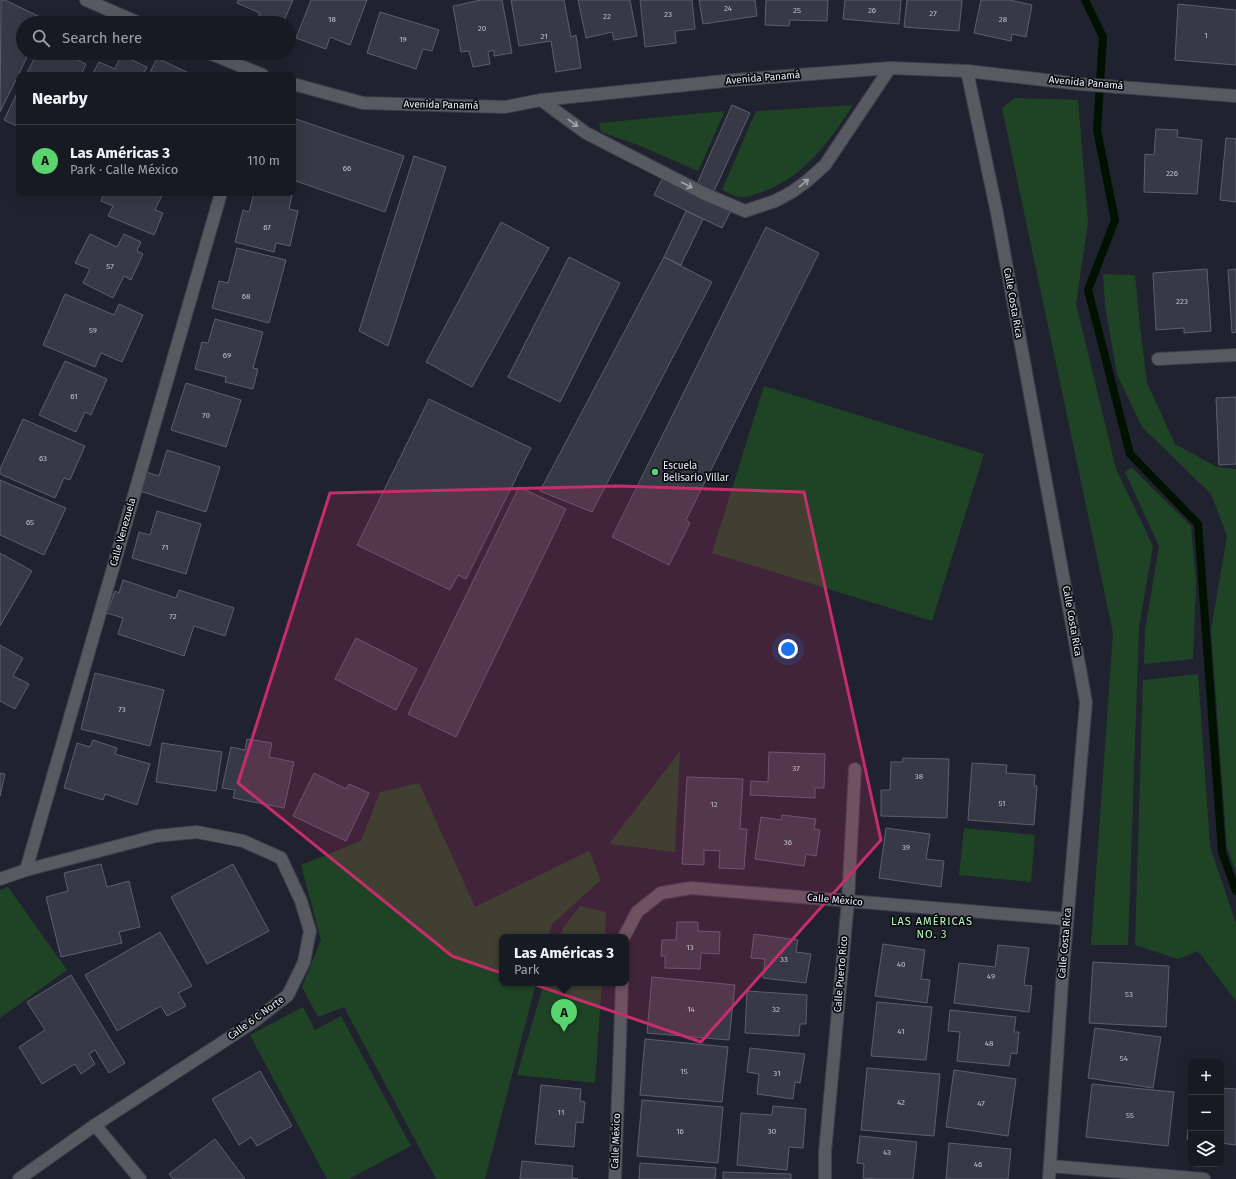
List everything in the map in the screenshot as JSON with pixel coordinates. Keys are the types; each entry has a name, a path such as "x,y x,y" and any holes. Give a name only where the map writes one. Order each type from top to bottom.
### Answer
{"street":[{"path":"86,0 123,16"},
{"path":"225,60 253,72"},
{"path":"541,100 586,133 705,194 745,211 775,201 792,192 825,165 890,68"},
{"name":"Avenida Panamá","path":"296,85 363,103 505,107 541,100 734,80 890,68 967,71 1080,84 1236,96"},
{"name":"Calle Costa Rica","path":"967,71 997,213 1086,702 1062,982 1049,1179"},
{"name":"Calle Venezuela","path":"26,870 220,196"},
{"path":"1158,359 1236,355"},
{"name":"Calle Puerto Rico","path":"825,1179 825,1152 848,901 855,769"},
{"name":"Calle 6 C Norte","path":"0,880 26,870 156,836 197,832 243,841 281,858 301,901 310,931 304,962 288,995 252,1023 95,1125 19,1179"},
{"name":"Calle México","path":"626,934 637,912 661,893 691,888 1067,919"},
{"name":"Calle México","path":"614,1179 622,986"},
{"path":"95,1125 140,1179"},
{"path":"1050,1166 1204,1179"}],"highlighted area":[{"path":"619,486 804,492 881,840 701,1042 452,956 238,783 330,493"}],"green space":[{"path":"1015,98 1078,100 1088,222 1076,304 1116,469 1153,546 1139,627 1128,945 1091,945 1113,633 1002,108"},
{"path":"853,105 835,132 815,156 791,177 762,192 747,197 736,196 722,190 756,111"},
{"path":"725,111 698,171 638,145 601,132 599,123"},
{"path":"1103,274 1135,275 1147,383 1175,444 1217,467 1236,469 1236,871 1227,847 1211,630 1227,536 1211,494 1142,427 1117,374 1105,305"},
{"path":"764,386 984,454 932,621 712,553"},
{"path":"1132,468 1191,526 1196,583 1193,659 1144,664 1145,630 1159,546 1125,472"},
{"path":"1198,674 1210,847 1236,923 1236,1001 1198,951 1178,959 1135,945 1143,680"},
{"path":"680,751 675,852 609,844"},
{"path":"419,783 475,907 589,851 601,880 552,924 549,934 499,934 499,986 535,986 485,1179 436,1179 344,1007 318,1017 302,987 321,940 301,865 361,841 380,792"},
{"path":"964,828 1035,835 1031,882 959,875"},
{"path":"8,887 67,970 0,1018 0,890"},
{"path":"580,906 606,912 605,934 561,934 563,928"},
{"path":"543,986 602,986 595,1083 517,1075"},
{"path":"303,1007 315,1030 341,1016 411,1146 349,1179 327,1179 250,1035"}],"building":[{"path":"1,0 5,0 38,16 16,16 16,60 26,60 20,72 16,72 16,79 0,112"},
{"path":"238,0 293,0 286,16 258,16 260,13 237,3"},
{"path":"311,0 367,0 350,45 330,37 326,49 296,38"},
{"path":"481,0 502,0 512,53 494,56 494,50 488,52 490,64 473,67 469,51 461,52 453,6"},
{"path":"511,0 564,0 571,37 576,35 581,68 556,72 551,41 519,46"},
{"path":"578,0 630,0 637,36 614,40 612,32 586,38"},
{"path":"640,0 692,0 695,29 675,31 676,43 645,47"},
{"path":"699,0 755,0 757,16 703,24"},
{"path":"766,0 828,0 827,21 790,20 789,26 765,25"},
{"path":"845,0 901,0 899,24 843,19"},
{"path":"907,0 962,0 959,31 904,27"},
{"path":"981,0 1009,0 1032,5 1026,37 1012,34 1011,41 974,33"},
{"path":"1178,4 1236,10 1236,65 1175,60"},
{"path":"380,12 439,30 432,51 423,49 416,69 367,53"},
{"path":"34,60 78,60 86,64 82,72 28,72"},
{"path":"119,60 132,60 147,67 144,72 94,72 99,62 115,69"},
{"path":"156,60 161,60 187,72 150,72"},
{"path":"16,95 16,126 4,120"},
{"path":"732,105 750,113 714,191 697,184"},
{"path":"296,119 404,156 385,212 296,181"},
{"path":"1156,129 1178,130 1177,137 1202,140 1197,194 1144,192 1145,154 1154,155"},
{"path":"1226,138 1236,139 1236,202 1220,200"},
{"path":"414,156 446,167 388,346 359,331"},
{"path":"666,171 734,205 722,228 654,195"},
{"path":"103,196 162,196 155,210 163,213 154,235 108,216 113,206 101,201"},
{"path":"253,196 292,196 289,209 298,211 290,246 276,243 274,252 235,242 243,210 249,212"},
{"path":"686,211 703,219 681,265 664,257"},
{"path":"501,222 549,248 472,387 426,362"},
{"path":"766,227 819,253 686,520 690,523 669,565 612,537"},
{"path":"90,234 117,247 124,234 141,242 137,251 143,254 131,280 124,276 113,298 83,283 90,269 75,263"},
{"path":"237,248 286,260 269,323 212,308 219,281 228,283"},
{"path":"569,257 620,283 560,402 508,377"},
{"path":"664,257 712,282 592,512 540,491"},
{"path":"1207,269 1211,331 1184,333 1184,328 1156,330 1153,273"},
{"path":"1236,269 1236,332 1232,333 1228,270"},
{"path":"65,294 114,315 119,304 143,315 122,362 101,353 95,367 43,345"},
{"path":"215,319 263,332 253,368 258,369 253,389 225,382 226,377 195,369 202,342 208,343"},
{"path":"65,361 107,379 91,415 85,412 76,432 39,415"},
{"path":"186,383 241,400 226,447 171,430"},
{"path":"1236,397 1236,464 1219,465 1216,398"},
{"path":"429,399 531,448 466,579 458,575 450,590 357,545"},
{"path":"23,419 85,446 70,480 64,478 55,498 0,474 0,469"},
{"path":"167,450 220,467 206,512 140,491 146,472 159,476"},
{"path":"0,480 66,508 44,555 0,535"},
{"path":"519,487 566,509 456,737 408,714"},
{"path":"157,511 201,524 186,574 132,558 139,532 150,535"},
{"path":"0,553 32,571 0,626"},
{"path":"123,580 176,598 179,590 234,608 225,636 194,626 184,656 118,634 123,618 107,613 115,591 119,593"},
{"path":"356,638 417,669 396,710 335,679"},
{"path":"0,645 23,658 13,676 29,684 15,709 0,701"},
{"path":"95,673 164,690 150,746 81,729"},
{"path":"247,739 272,743 269,757 294,762 284,808 233,798 235,790 222,788 231,747 245,750"},
{"path":"93,740 117,748 115,754 150,764 137,805 105,794 103,800 64,788 77,743 90,747"},
{"path":"162,743 222,752 216,791 156,782"},
{"path":"769,752 825,754 824,788 815,788 815,798 750,795 751,781 768,782"},
{"path":"903,758 949,759 947,818 881,816 881,790 890,790 891,762 903,762"},
{"path":"972,763 1007,765 1006,773 1035,775 1034,786 1037,786 1034,825 968,820"},
{"path":"0,773 5,774 0,796"},
{"path":"314,773 346,789 349,784 369,793 346,841 293,816"},
{"path":"687,777 743,779 740,829 747,829 744,869 719,868 720,851 704,850 704,865 682,864"},
{"path":"782,815 816,819 814,829 820,830 816,856 806,854 804,866 755,859 761,817 781,820"},
{"path":"886,828 930,834 926,859 944,861 941,887 879,878"},
{"path":"101,864 107,887 129,881 140,927 119,932 122,943 61,957 46,897 68,891 64,873"},
{"path":"233,864 269,931 207,964 171,897"},
{"path":"677,922 698,922 698,931 720,932 719,954 701,953 700,969 665,968 665,956 661,956 662,940 676,940"},
{"path":"160,932 192,986 178,993 186,1006 167,1016 161,1006 117,1031 85,975"},
{"path":"754,934 798,940 796,952 811,954 806,983 763,978 765,959 751,958"},
{"path":"883,944 925,950 921,979 930,980 927,1003 875,996"},
{"path":"998,945 1029,948 1024,985 1032,986 1029,1012 954,1003 959,963 995,967"},
{"path":"1093,962 1169,966 1166,1027 1089,1023"},
{"path":"71,975 125,1063 109,1073 95,1050 89,1054 95,1064 81,1074 75,1064 42,1084 19,1047 45,1030 27,1002"},
{"path":"652,977 735,985 729,1040 647,1033"},
{"path":"747,991 807,995 806,1024 800,1024 799,1036 745,1033"},
{"path":"877,1002 932,1007 926,1060 871,1056"},
{"path":"950,1010 1016,1017 1014,1032 1019,1032 1017,1054 1011,1053 1009,1066 957,1061 960,1032 948,1031"},
{"path":"1095,1028 1161,1037 1153,1088 1088,1078"},
{"path":"645,1039 728,1047 722,1102 640,1095"},
{"path":"750,1048 805,1054 800,1083 795,1082 793,1099 757,1094 759,1074 747,1072"},
{"path":"867,1068 940,1074 934,1136 861,1130"},
{"path":"954,1070 1016,1079 1008,1136 946,1127"},
{"path":"260,1071 292,1126 257,1146 251,1137 239,1145 212,1099"},
{"path":"1092,1084 1174,1092 1168,1146 1086,1137"},
{"path":"541,1085 581,1089 580,1101 585,1102 583,1123 576,1122 574,1147 535,1144"},
{"path":"1224,1088 1236,1089 1236,1145 1224,1143"},
{"path":"642,1100 723,1107 718,1163 637,1156"},
{"path":"773,1106 806,1109 803,1148 789,1147 787,1170 737,1165 741,1113 772,1115"},
{"path":"860,1136 917,1142 913,1179 863,1178 864,1164 857,1163"},
{"path":"215,1139 245,1179 173,1179 169,1174"},
{"path":"949,1143 1011,1149 1008,1179 946,1179"},
{"path":"522,1161 573,1166 572,1178 578,1179 520,1179"},
{"path":"640,1163 716,1168 715,1179 639,1179"},
{"path":"723,1172 791,1174 791,1179 723,1179"}],"waterway":[{"path":"1085,0 1103,37 1097,130 1115,220 1088,290 1130,454 1198,524 1222,852 1236,891"}],"place":[{"name":"Escuela Belisario Villar","path":"655,472"},
{"name":"Las Américas 3","path":"564,1032"}],"district":[{"name":"LAS AMÉRICAS NO. 3","path":"932,927"}]}
